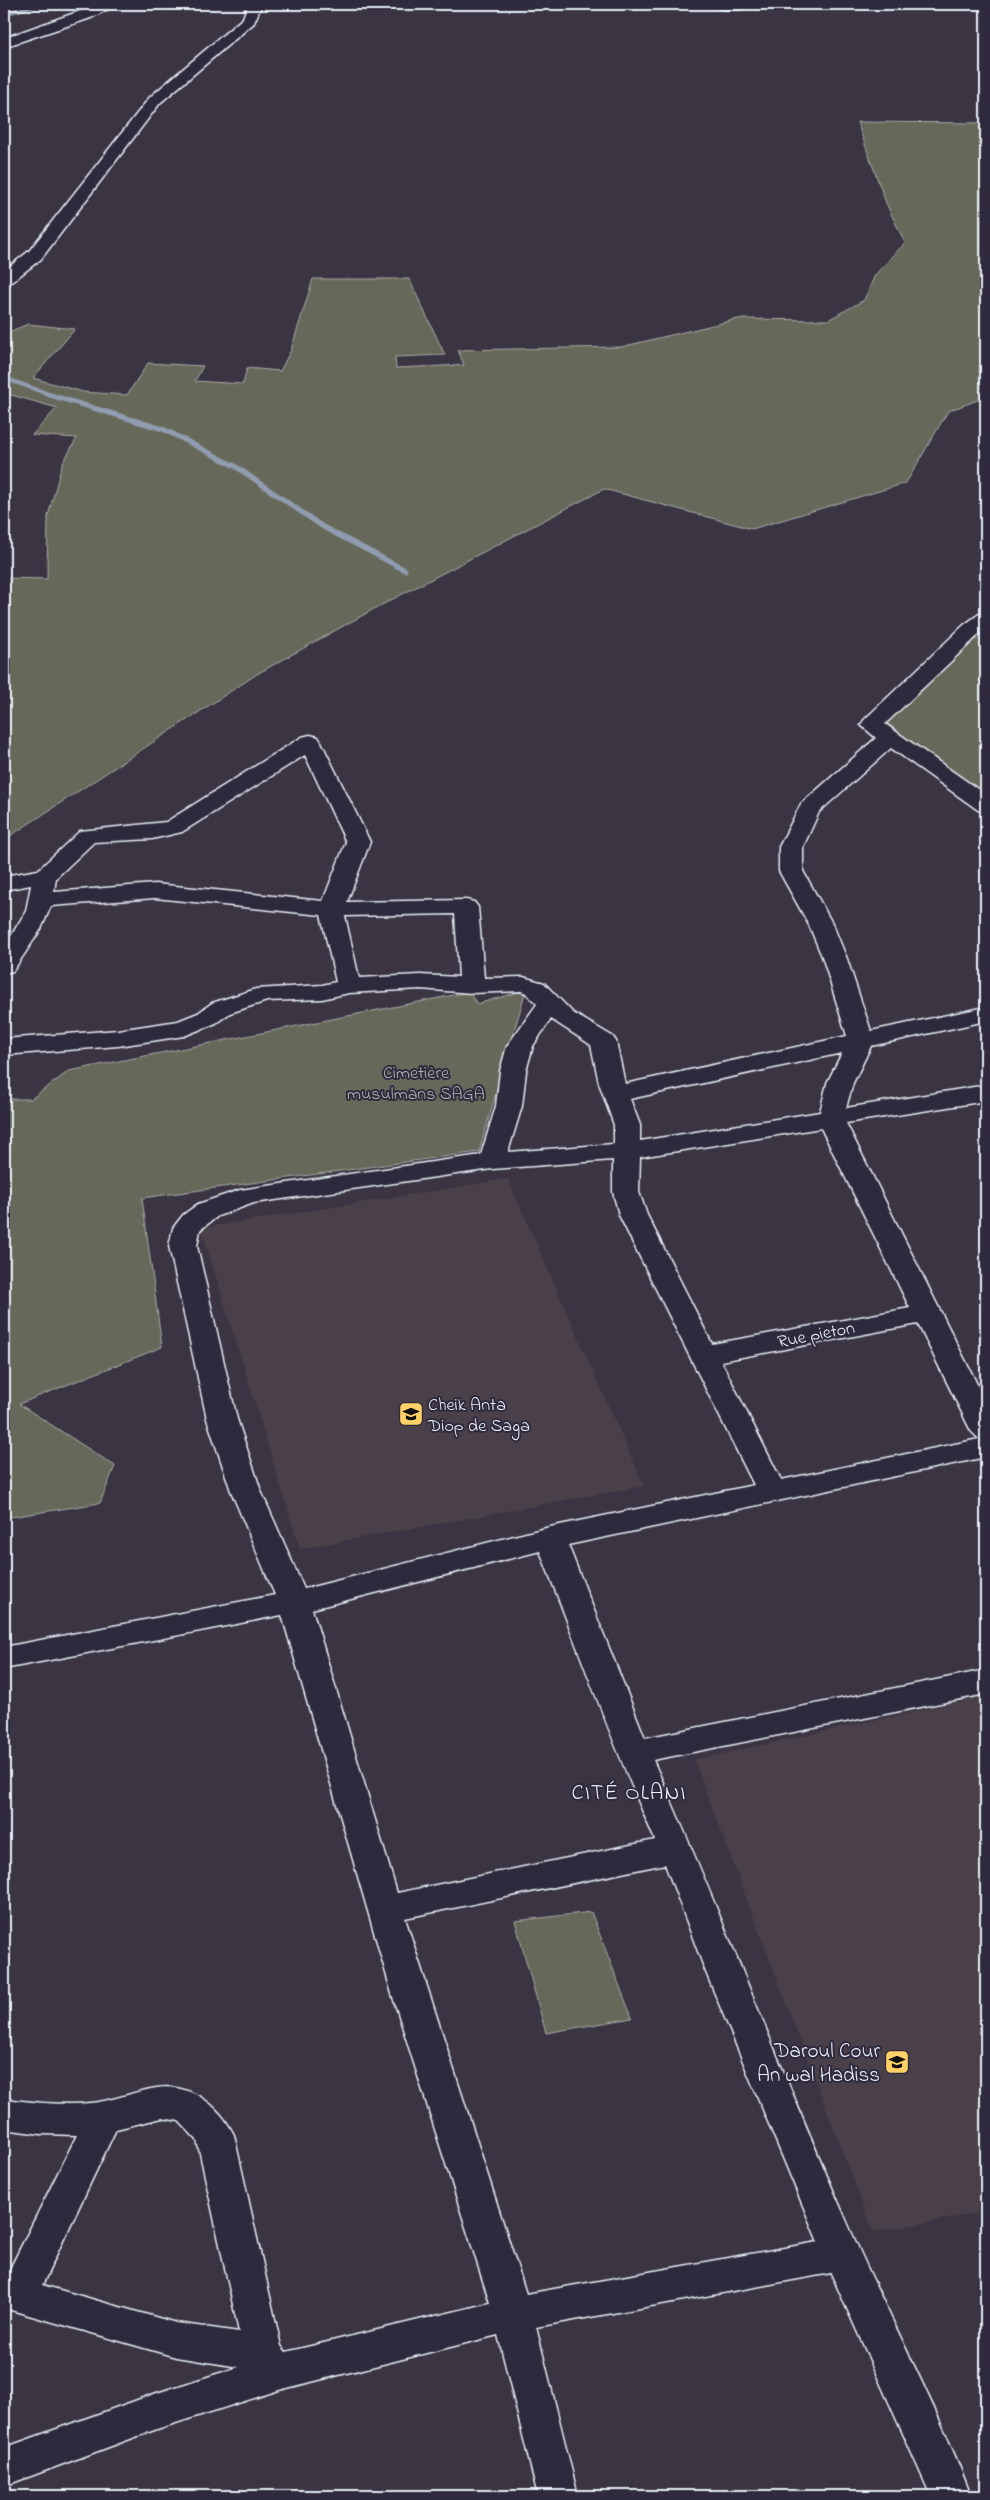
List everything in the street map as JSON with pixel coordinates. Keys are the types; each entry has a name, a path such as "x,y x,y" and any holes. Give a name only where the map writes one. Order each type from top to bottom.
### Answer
{"street":[{"path":"4,56 9,41 111,4"},
{"path":"4,279 35,255 155,100 249,20 255,4"},
{"path":"717,4 747,4"},
{"path":"981,624 872,724 986,805"},
{"path":"890,737 809,809 791,847 791,871 821,925 832,951 861,1041 839,1085 832,1118 834,1128 929,1313 986,1431"},
{"path":"4,883 44,876 88,836 152,832 174,827 310,742 358,842 332,909 349,986"},
{"path":"4,966 29,929 41,900 44,876"},
{"path":"41,900 155,891 332,909 466,907 472,986"},
{"path":"4,1047 118,1038 184,1028 207,1018 221,1008 264,994 322,992 349,986 420,982 472,986 523,984 535,988 564,1018 603,1041 616,1094 627,1125 626,1192 633,1215 773,1493"},
{"path":"492,1161 509,1106 513,1070 520,1046 549,1004"},
{"path":"616,1094 986,1014"},
{"path":"558,2496 513,2314 384,1909 294,1602 246,1491 222,1420 183,1246 187,1228 208,1210 250,1196 492,1161 627,1151 986,1093"},
{"name":"Rue pieton","path":"704,1355 929,1313"},
{"path":"4,1658 294,1602 550,1538 773,1493 986,1447"},
{"path":"550,1538 616,1702 633,1752 676,1849 723,1970 842,2254 877,2328 951,2496"},
{"path":"633,1752 986,1682"},
{"path":"384,1909 676,1849"},
{"path":"4,2114 42,2120 104,2117 163,2102 180,2104 193,2110 204,2120 215,2135 271,2363"},
{"path":"104,2117 8,2292 176,2340 271,2363"},
{"path":"4,2467 157,2411 271,2363 513,2314 842,2254"}],"shaded area":[{"path":"508,1179 644,1486 300,1549 201,1228"},
{"name":"Daroul Cour An wal Hadiss","path":"986,1696 986,2212 873,2232 694,1760"}],"green space":[{"path":"857,122 986,123 986,397 948,411 906,483 752,529 604,489 374,609 257,674 4,840 4,578 47,579 48,516 62,464 77,438 32,435 57,408 4,393 4,334 28,324 75,329 33,378 83,392 127,395 148,363 203,366 195,381 243,384 247,368 280,371 291,350 313,279 409,279 445,355 395,357 396,368 464,365 458,350 621,347 738,319 828,320 864,300 875,275 905,243 886,203"},
{"path":"986,637 986,796 914,745 885,721 971,641"},
{"name":"Cimetière musulmans SAGA","path":"526,990 479,1152 142,1198 162,1347 19,1404 115,1466 100,1503 4,1518 4,1099 31,1099 69,1071 469,992 477,1004"},
{"path":"591,1912 632,2018 546,2033 515,1921"}],"waterway":[{"path":"4,14 39,4"},
{"path":"4,378 54,396"},
{"path":"50,395 163,429 235,466 323,527 405,570"}],"place":[{"name":"Cheik Anta Diop de Saga","path":"411,1414"},
{"name":"Daroul Cour An wal Hadiss","path":"897,2062"}],"district":[{"name":"CITÉ OLANI","path":"629,1791"}]}
